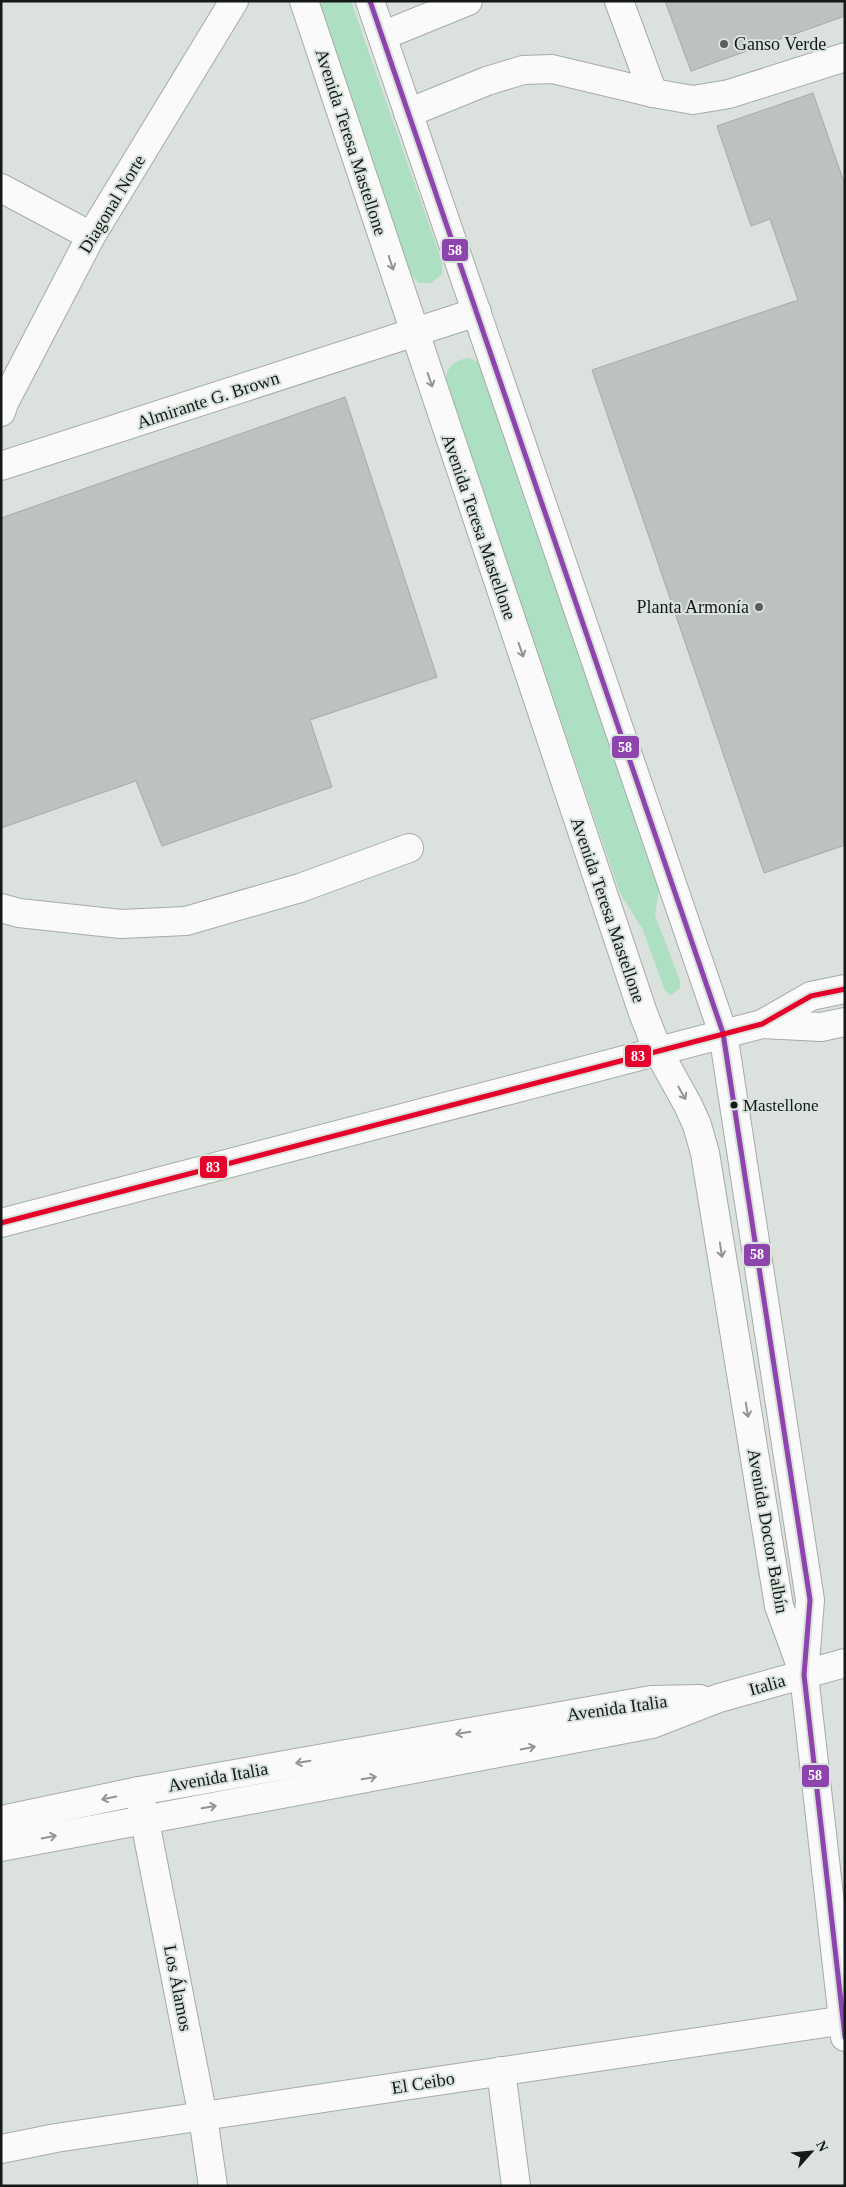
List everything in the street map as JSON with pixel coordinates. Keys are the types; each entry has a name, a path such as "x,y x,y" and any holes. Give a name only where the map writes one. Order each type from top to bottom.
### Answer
{"street":[{"name":"Diagonal Norte","path":"1,412 91,236 234,1"},
{"name":"Avenida Teresa Mastellone","path":"304,1 414,334 643,1013 658,1051"},
{"path":"370,1 723,1033"},
{"path":"382,36 468,1"},
{"path":"619,1 653,93"},
{"path":"408,113 487,81 523,70 552,69 653,93 693,100 729,94 845,57"},
{"path":"1,188 91,236"},
{"name":"Almirante G. Brown","path":"1,466 414,334 477,312"},
{"path":"1,908 19,913 121,924 186,921 300,888 409,848"},
{"path":"762,1024 811,996 845,989"},
{"path":"1,1223 723,1033 762,1024 820,1027 845,1022"},
{"name":"Avenida Doctor Balbín","path":"723,1033 810,1600 804,1674"},
{"name":"Avenida Doctor Balbín","path":"658,1051 698,1125 705,1153 779,1606 804,1674"},
{"name":"Italia","path":"719,1698 845,1663"},
{"path":"804,1674 844,2026"},
{"name":"Avenida Italia","path":"1,1820 139,1791 651,1700 719,1698"},
{"name":"Avenida Italia","path":"1,1846 652,1724 719,1698"},
{"name":"Los Álamos","path":"139,1791 146,1818 203,2117 213,2186"},
{"name":"El Ceibo","path":"1,2149 56,2138 502,2071 844,2026"},
{"path":"502,2071 516,2186"}],"green space":[{"path":"324,1 349,1 352,4 442,262 442,274 431,283 419,283 409,273 319,16 321,4"},
{"path":"469,358 478,362 485,374 659,889 655,915 680,981 680,988 671,995 665,991 643,930 620,893 446,384 447,373 451,366 463,359"}],"building":[{"name":"Ganso Verde","path":"665,1 845,1 845,16 691,71"},
{"name":"Planta Armonía","path":"813,93 845,185 845,845 764,873 592,370 798,300 770,219 751,226 717,126"},
{"path":"345,397 437,677 310,720 332,787 162,846 136,781 1,828 1,518"}],"transit line":[{"name":"58","path":"370,1 723,1033 810,1600 804,1675 845,2037"},
{"name":"83","path":"1,1223 762,1024 811,996 845,989"}],"place":[{"name":"Ganso Verde","path":"724,44"},
{"name":"Planta Armonía","path":"759,607"},
{"name":"Mastellone","path":"734,1105"}]}
